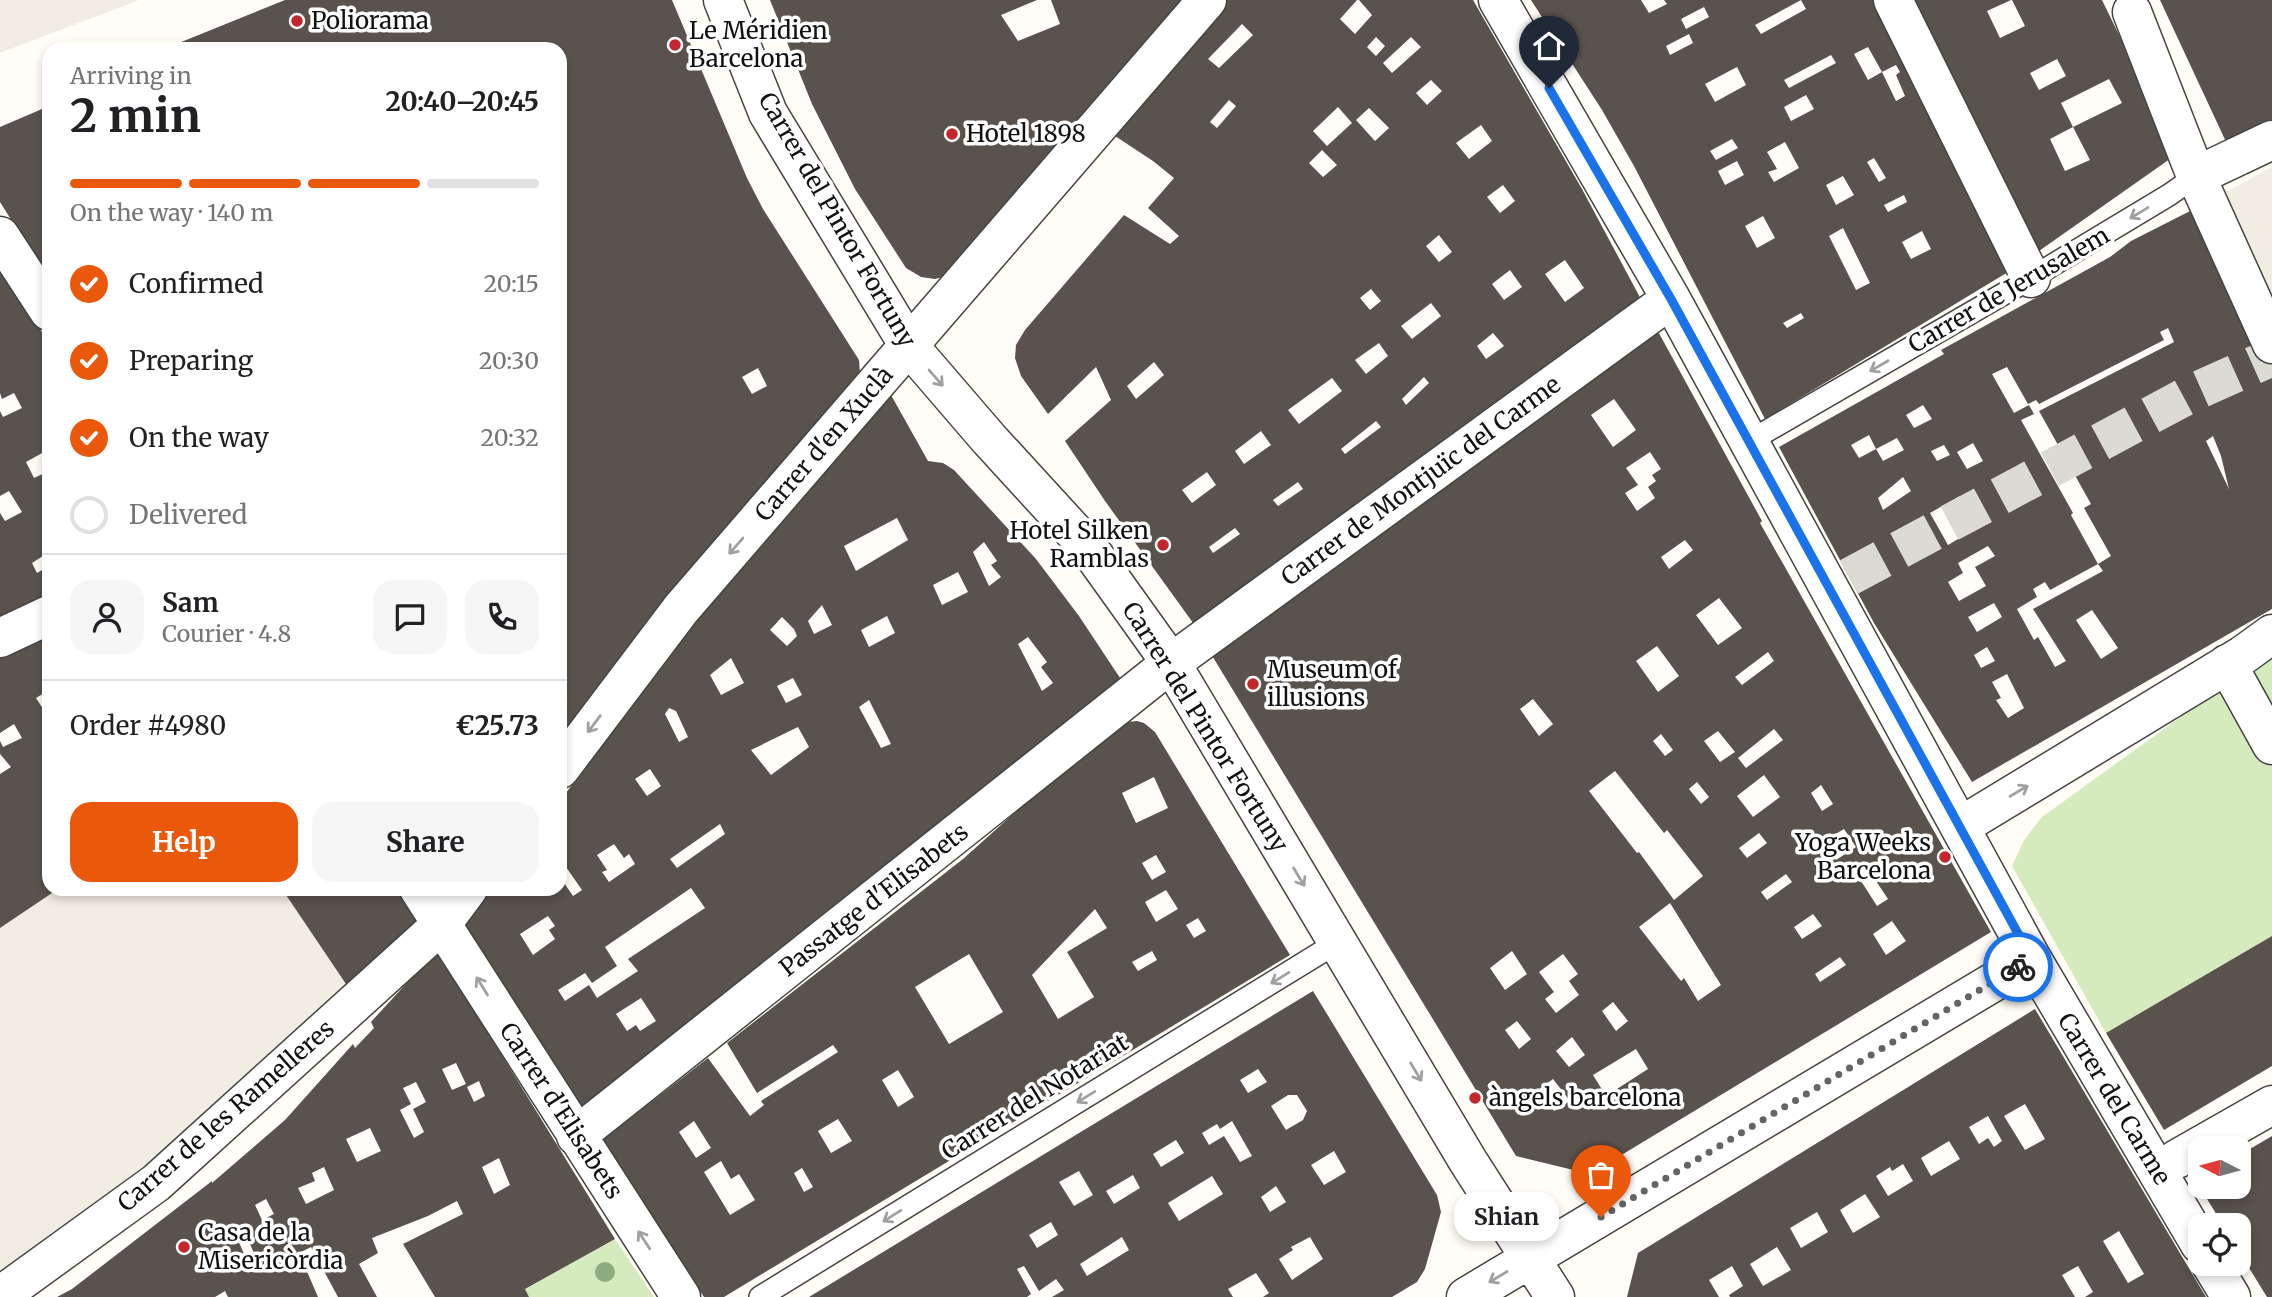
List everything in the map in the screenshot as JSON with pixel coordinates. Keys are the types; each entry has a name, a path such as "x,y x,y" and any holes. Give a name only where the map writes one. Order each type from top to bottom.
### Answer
{"street":[{"name":"Carrer del Pintor Fortuny","path":"723,0 768,113 909,346 989,439 1088,547 1171,663 1468,1161 1555,1297"},
{"name":"Carrer d'en Xuclà","path":"567,760 681,609 1207,0"},
{"name":"Carrer del Carme","path":"1498,0 1671,299 2032,959 2188,1224"},
{"path":"1893,0 2031,278"},
{"path":"2132,12 2196,176 2271,353"},
{"name":"Carrer de Jerusalem","path":"2196,176 2272,140"},
{"path":"0,236 42,300"},
{"name":"Carrer de Montjuïc del Carme","path":"1171,663 1671,299"},
{"path":"0,638 42,618"},
{"path":"1961,826 2272,634"},
{"name":"Passatge d'Elisabets","path":"576,1136 1171,663"},
{"path":"2227,664 2272,745"},
{"name":"Carrer d'Elisabets","path":"424,896 681,1297"},
{"path":"442,924 463,896"},
{"name":"Carrer de les Ramelleres","path":"0,1296 156,1183 442,924"},
{"path":"1466,1297 2032,959"},
{"path":"2177,1159 2272,1105"},
{"path":"2218,1276 2231,1297"}],"lane":[{"name":"Carrer de Jerusalem","path":"1748,442 2031,278 2196,176"},
{"name":"Carrer del Notariat","path":"760,1297 1338,942"}],"green space":[{"path":"2272,651 2272,936 2106,1033 2012,866 2024,840 2042,817"},
{"path":"615,1239 654,1297 529,1297 525,1289"}],"shaded area":[{"path":"0,0 139,0 0,53"},
{"path":"2272,167 2272,363 2200,206"},
{"path":"48,896 287,896 358,1000 0,1296 0,928"}],"building":[{"path":"285,0 672,0 747,178 763,209 859,360 860,373 567,742 567,42 181,42","holes":["758,368 767,386 752,394 742,377"]},
{"name":"Hotel 1898","path":"770,0 1037,0 1001,15 1018,41 1060,24 1051,0 1194,0 947,276 935,279 921,277 906,268 855,189 812,104"},
{"path":"1220,0 1357,0 1340,19 1355,34 1372,15 1359,0 1473,0 1582,189 1643,303 1196,627 1065,441 1111,400 1096,367 1048,414 1021,376 1015,358 1016,345 1025,330 1124,215 1170,244 1179,236 1148,208 1174,178 1109,132","holes":["1242,24 1253,35 1219,68 1208,59","1376,37 1385,46 1376,56 1367,47","1411,37 1421,47 1392,73 1383,63","1431,80 1442,91 1427,105 1416,93","1229,100 1236,106 1217,128 1210,122","1338,107 1352,123 1327,146 1313,131","1369,108 1389,128 1375,141 1356,120","1481,125 1492,141 1469,159 1456,143","1322,150 1337,165 1323,177 1309,163","1503,185 1515,201 1500,213 1487,197","1439,235 1452,252 1439,262 1426,246","1565,260 1584,288 1565,302 1545,274","1510,270 1522,287 1504,300 1492,284","1371,289 1381,301 1370,310 1360,298","1431,303 1441,316 1412,339 1401,326","1493,333 1504,346 1486,359 1477,346","1379,343 1388,356 1366,374 1355,360","1154,362 1164,375 1136,399 1127,386","1424,377 1429,383 1406,405 1402,399","1332,378 1342,391 1299,424 1288,410","1376,421 1381,427 1345,454 1341,449","1261,431 1271,445 1244,464 1235,451","1207,472 1216,485 1192,503 1182,490","1298,482 1303,489 1278,506 1273,500","1235,528 1240,534 1213,553 1209,547"]},
{"path":"1531,0 1641,0 1649,13 1667,4 1664,0 1801,0 1878,0 2013,269 1765,419 1634,166 1602,110","holes":["1801,0 1806,9 1761,34 1755,25","1704,7 1709,17 1686,29 1681,19","1689,34 1693,43 1670,55 1666,46","1868,47 1882,72 1868,80 1854,54","1831,55 1836,63 1789,88 1784,80","1896,65 1900,72 1896,75 1905,96 1896,101 1882,72","1737,67 1746,85 1715,102 1705,84","1806,95 1814,109 1791,121 1784,107","1732,139 1738,148 1716,160 1710,151","1785,142 1799,168 1774,182 1768,172 1777,169 1767,152","1874,158 1886,178 1879,182 1867,162","1737,161 1744,175 1725,185 1718,171","1843,176 1854,195 1836,205 1826,185","1904,195 1907,202 1888,212 1884,205","1763,216 1775,238 1757,248 1745,226","1843,228 1870,283 1856,290 1829,236","1922,231 1931,249 1911,259 1902,242","1801,313 1804,318 1787,328 1783,323"]},
{"path":"1911,0 2011,0 1987,11 2000,38 2025,26 2012,0 2102,0 2177,154 2039,251","holes":["2057,59 2066,76 2039,90 2030,73","2109,79 2122,103 2073,127 2061,103","2073,127 2090,160 2065,171 2050,139"]},
{"path":"2160,0 2272,0 2272,124 2227,144"},
{"path":"42,109 42,269 0,202 0,127"},
{"path":"2200,206 2272,363 2272,609 1972,782 1874,623 1779,447 1944,354 1941,350 2110,257 2131,241","holes":["2168,328 2174,342 2039,411 2091,504 2084,508 2111,556 2098,564 2071,515 2073,513 2021,420 2034,414 2029,405 2014,413 1992,374 2007,367 2028,404 2036,400 2039,404 2164,340 2160,332","1923,405 1932,419 1914,428 1906,415","1869,435 1876,449 1859,458 1851,445","2213,436 2229,489 2206,441","1897,438 1904,450 1883,461 1876,449","1973,443 1983,461 1967,469 1957,452","1944,445 1950,455 1937,461 1931,451","1903,477 1911,491 1883,510 1878,498","1960,496 1978,527 1948,545 1930,513","1988,546 1995,556 1975,567 1986,586 1959,601 1948,582 1963,573 1958,563","2098,564 2103,571 2033,609 2066,661 2055,667 2038,637 2034,640 2017,609 2037,597 2033,589 2045,582 2050,590","1994,603 2002,617 1977,632 1968,617","2092,610 2118,648 2101,659 2076,620","1987,647 1995,661 1981,668 1974,655","2007,674 2024,708 2008,718 1996,700 2001,698 1992,682"]},
{"path":"0,267 42,332 42,453 26,462 34,478 42,474 42,557 32,563 37,573 42,570 42,606 0,621 0,513 5,521 22,512 9,491 0,496 0,411 3,417 22,408 14,393 2,399"},
{"path":"1655,326 1762,521 1760,523 1991,932 1590,1174 1516,1156 1208,649","holes":["1614,399 1636,430 1613,447 1591,415","1650,452 1661,469 1652,475 1656,481 1648,487 1655,498 1637,511 1625,493 1638,485 1626,468","1685,540 1693,550 1669,569 1661,557","1719,598 1742,628 1718,645 1696,615","1657,646 1679,676 1658,692 1636,661","1768,652 1774,661 1742,685 1735,677","1533,699 1553,724 1539,736 1520,709","1774,729 1783,740 1746,768 1738,758","1718,731 1735,752 1720,762 1704,741","1661,734 1673,750 1665,756 1653,741","1615,771 1664,833 1667,830 1703,876 1674,900 1589,791","1764,775 1780,797 1753,817 1737,796","1697,782 1709,797 1701,804 1689,789","1821,785 1833,804 1822,811 1811,793","1844,829 1856,847 1836,860 1824,841","1759,833 1767,843 1747,858 1739,848","1864,863 1888,899 1877,906 1854,870","1786,874 1792,882 1767,900 1761,892","1670,903 1721,985 1698,1001 1684,978 1681,981 1639,927","1813,914 1822,926 1802,939 1794,927","1892,921 1906,941 1886,955 1873,934","1512,951 1527,974 1505,990 1490,968","1563,954 1578,974 1569,981 1579,995 1556,1013 1545,999 1554,992 1539,972","1840,957 1846,965 1820,982 1815,974","1613,1002 1628,1021 1616,1031 1602,1011","1517,1021 1531,1039 1519,1049 1505,1030","1572,1037 1585,1055 1569,1067 1556,1051","1636,1049 1648,1069 1606,1096 1593,1075","1553,1079 1570,1101 1554,1111 1538,1090"]},
{"path":"891,395 928,461 943,463 954,470 1036,559 1079,616 1126,687 585,1116 460,929 486,896 567,896 567,887 573,896 582,890 567,868 567,792 713,597","holes":["897,518 908,540 856,571 844,546","984,542 997,561 991,565 1001,577 989,586 973,552","958,572 968,592 942,605 933,585","822,605 832,625 814,634 808,621","887,616 895,633 869,647 861,630","782,617 797,636 787,646 770,630","1028,637 1047,662 1041,667 1053,683 1042,691 1018,644","731,658 744,683 721,695 710,675","793,678 802,695 786,703 777,686","869,700 891,744 881,748 859,707","669,708 676,711 688,737 679,742 665,714","798,727 809,747 771,775 751,750","650,769 661,786 647,796 635,779","720,824 725,834 677,868 670,859","614,844 624,858 629,854 635,864 609,882 602,872 607,870 597,855","691,888 705,908 628,959 638,971 597,998 589,985 565,1001 558,990 585,973 592,983 617,966 605,947","548,916 555,926 549,930 555,939 533,955 520,934","641,998 656,1021 640,1031 636,1025 627,1031 616,1014"]},
{"path":"42,635 42,694 36,698 42,707 42,896 48,896 0,928 0,774 11,767 0,754 0,741 3,747 22,738 14,724 0,733 0,654"},
{"path":"1127,722 1144,723 1155,732 1290,955 724,1297 704,1297 601,1141 708,1058 750,1116 764,1105 761,1101 838,1052 833,1045 757,1093 727,1043 963,859 1076,758","holes":["1154,777 1168,808 1136,823 1122,793","1156,855 1166,872 1152,880 1142,863","1166,890 1178,909 1156,922 1145,902","1095,909 1107,928 1067,952 1094,997 1058,1019 1032,975","1198,918 1206,931 1194,938 1186,925","1152,951 1157,960 1138,971 1132,962","969,954 1003,1012 949,1044 915,987","898,1070 914,1097 898,1107 882,1080","838,1119 852,1141 831,1153 818,1131","694,1121 711,1148 696,1158 679,1132","721,1161 731,1179 739,1174 755,1200 730,1215 704,1172","802,1168 813,1187 804,1192 794,1173"]},
{"path":"287,896 402,896 424,930 346,984"},
{"path":"2272,936 2272,1066 2164,1130 2106,1033"},
{"path":"437,950 615,1239 525,1289 529,1297 435,1297 403,1244 463,1214 457,1201 428,1216 372,1238 378,1253 359,1264 377,1297 338,1297 311,1247 299,1253 318,1297 228,1297 225,1291 215,1297 57,1297 72,1289 212,1183 285,1120 353,1044 355,1048 374,1028 371,1022","holes":["456,1063 466,1084 452,1090 442,1069","479,1081 485,1096 474,1102 467,1087","416,1082 426,1102 413,1109 424,1132 414,1138 400,1110 411,1104 403,1088","370,1128 381,1151 357,1162 346,1139","499,1158 510,1185 494,1194 482,1167","324,1167 334,1190 306,1204 298,1188 315,1181 312,1173","266,1199 274,1214 262,1220 255,1205","245,1233 254,1253 245,1256 237,1238"]},
{"path":"1313,991 1437,1195 1441,1212 1425,1269 1417,1282 1392,1297 1263,1297 1269,1293 1256,1273 1228,1289 1233,1297 1052,1297 1064,1290 1056,1279 1039,1291 1024,1266 1017,1269 1031,1294 1027,1297 809,1297","holes":["1258,1069 1267,1082 1248,1093 1240,1080","1288,1095 1297,1095 1307,1111 1303,1120 1286,1130 1271,1106","1232,1121 1252,1156 1240,1162 1224,1136 1209,1145 1202,1133 1217,1124 1220,1129","1176,1140 1184,1153 1161,1167 1153,1154","1334,1151 1346,1172 1324,1185 1311,1165","1079,1171 1093,1195 1074,1206 1059,1182","1133,1175 1140,1188 1114,1204 1106,1191","1212,1176 1223,1194 1179,1221 1168,1203","1276,1186 1286,1202 1270,1212 1261,1197","1051,1222 1058,1235 1037,1248 1029,1235","1122,1237 1129,1250 1087,1276 1080,1264","1310,1237 1323,1259 1292,1280 1279,1259 1293,1250 1291,1247"]},
{"path":"2035,1009 2188,1267 2188,1276 2194,1276 2206,1297 2085,1297 2093,1292 2078,1266 2062,1275 2075,1297 1730,1297 1729,1295 1743,1286 1732,1266 1709,1280 1719,1297 1627,1297 1638,1253","holes":["2025,1104 2045,1139 2025,1150 2004,1116","1988,1116 2002,1141 1994,1147 1988,1138 1979,1144 1969,1127","1949,1141 1960,1159 1931,1176 1921,1158","1903,1164 1913,1181 1888,1196 1876,1176 1890,1167 1892,1171","1865,1194 1880,1217 1853,1233 1840,1210","1817,1212 1828,1232 1801,1248 1790,1228","2119,1231 2144,1274 2128,1283 2103,1241","1777,1247 1791,1270 1763,1286 1750,1264"]},
{"path":"2272,1136 2272,1297 2267,1297 2251,1271 2251,1213 2216,1213 2207,1199 2251,1199 2251,1148"}],"tunnel":[{"path":"1849,577 2194,392 2270,358"}],"way so far":[{"path":"1601,1217 2018,967"}],"place":[{"name":"Poliorama","path":"297,21"},
{"name":"Le Méridien Barcelona","path":"675,45"},
{"name":"Hotel 1898","path":"952,134"},
{"name":"Hotel Silken Ramblas","path":"1163,545"},
{"name":"Museum of illusions","path":"1253,684"},
{"name":"Yoga Weeks Barcelona","path":"1945,857"},
{"name":"àngels barcelona","path":"1475,1098"},
{"name":"Shian","path":"1601,1217"},
{"name":"Casa de la Misericòrdia","path":"184,1247"}],"route":[{"path":"1549,88 1671,299 1973,848 2032,959 2018,967"}]}
